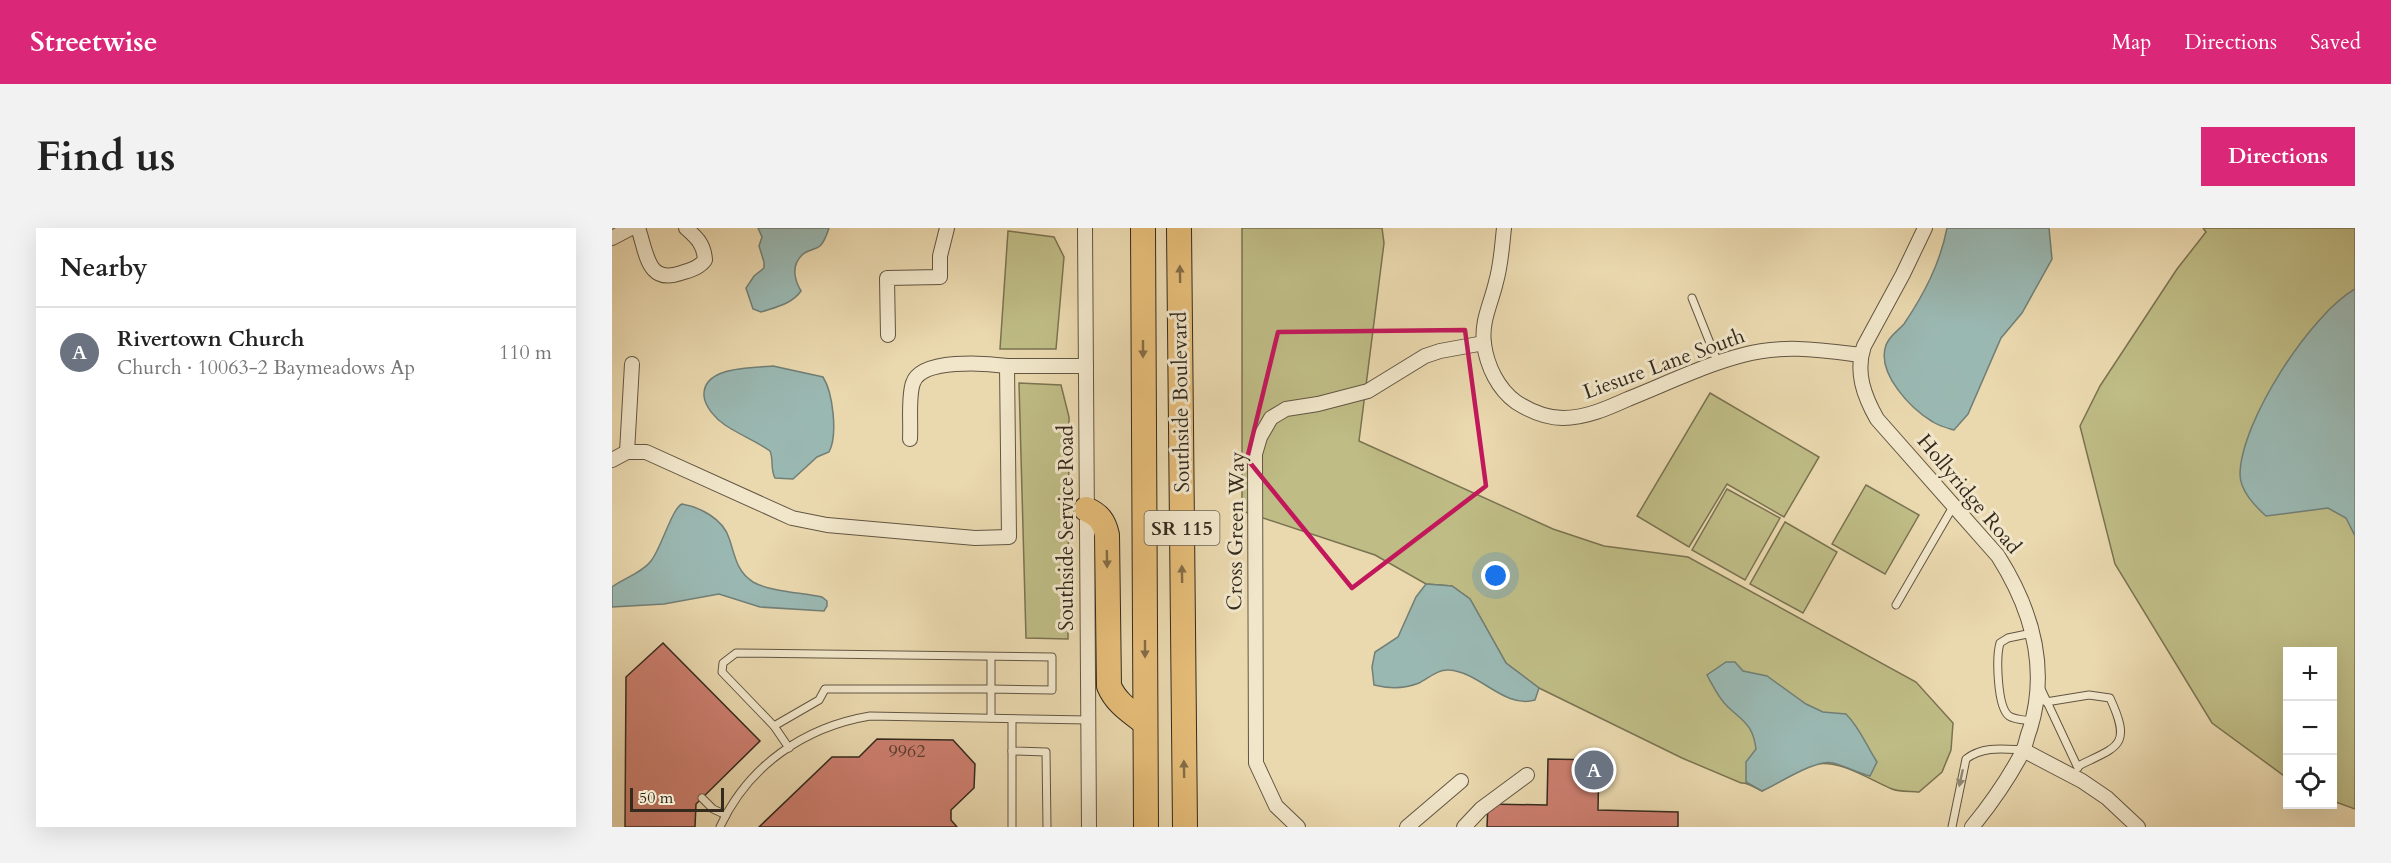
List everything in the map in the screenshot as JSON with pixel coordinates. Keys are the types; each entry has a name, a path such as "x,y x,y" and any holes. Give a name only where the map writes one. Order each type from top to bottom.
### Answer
{"highway":[{"name":"Southside Boulevard","path":"1143,228 1146,827"},
{"name":"Southside Boulevard","path":"1179,228 1185,827"},
{"path":"1086,509 1102,520 1107,535 1109,686 1112,695 1120,704 1145,723"}],"street":[{"path":"612,238 631,228"},
{"path":"638,228 652,269 657,275 664,277 701,266 705,260 700,240 686,228"},
{"path":"888,335 887,278 940,277 941,247 946,228"},
{"name":"Southside Service Road","path":"1085,228 1089,827"},
{"path":"1484,343 1483,324 1496,283 1504,228"},
{"name":"Hollyridge Road","path":"1925,228 1861,355 1861,383 1866,400 1877,419 1998,556 2013,579 2025,609 2036,648 2038,681 2032,721 2023,750 1972,827"},
{"name":"Liesure Lane South","path":"1484,343 1489,365 1508,396 1523,407 1545,416 1563,418 1602,410 1718,363 1772,349 1794,348 1861,355"},
{"name":"Cross Green Way","path":"1298,827 1276,806 1256,764 1255,454 1260,437 1271,418 1286,409 1318,404 1368,391 1425,356 1484,343"},
{"path":"627,452 632,364"},
{"path":"910,439 913,384 918,374 926,368 994,364 1086,366"},
{"path":"612,460 627,452 646,452 792,518 839,526 975,538 1010,537 1007,366"},
{"path":"2023,750 2082,781 2107,798 2138,827"},
{"path":"1464,827 1481,809 1527,775"},
{"path":"1407,827 1461,781"}],"lane":[{"path":"1692,298 1718,363"},
{"path":"1896,605 1954,505"},
{"path":"2032,633 2008,638 2000,643 1998,660 2000,693 2007,714 2011,718 2032,721"},
{"path":"774,726 819,700 825,689 1052,690 1052,657 736,653 723,663 722,672 774,726 789,748"},
{"path":"990,718 991,657"},
{"path":"2038,681 2078,766 2082,781"},
{"path":"2046,702 2089,695 2110,698 2120,720 2121,729 2117,744 2110,752 2078,766"},
{"path":"720,827 745,786 774,756 834,725 870,716 1088,720"},
{"path":"1012,719 1012,827"},
{"path":"1952,827 1966,759 1975,752 1984,750 2023,750"},
{"path":"1012,751 1046,752 1047,827"},
{"path":"702,798 713,808 726,815"}],"highlighted area":[{"path":"1465,330 1486,486 1352,588 1247,459 1278,332"}],"shaded area":[{"path":"1242,228 1382,228 1384,243 1359,441 1553,529 1604,546 1688,557 1916,682 1953,723 1951,750 1942,772 1919,792 1898,791 1836,765 1817,764 1762,791 1682,758 1539,688 1506,663 1470,599 1452,586 1426,584 1375,555 1242,511"},
{"path":"2203,228 2355,228 2355,809 2337,802 2337,647 2283,647 2283,775 2212,723 2115,564 2080,426 2100,386 2177,269 2206,232"},
{"path":"1008,231 1054,237 1064,257 1056,349 1000,349"},
{"path":"1019,383 1061,385 1069,417 1068,639 1026,638"},
{"path":"1710,393 1819,457 1784,517 1727,484 1689,547 1637,516"},
{"path":"1866,485 1919,515 1885,574 1832,544"},
{"path":"1727,489 1780,518 1745,580 1692,550"},
{"path":"1785,522 1837,552 1803,613 1750,584"}],"water":[{"path":"758,228 829,228 820,246 804,253 796,264 795,277 801,291 788,302 761,312 753,309 746,288 754,276 764,268 759,246 762,237"},
{"path":"1947,228 2049,228 2052,259 2022,313 2001,338 1968,414 1954,430 1933,422 1906,399 1891,378 1884,356 1886,345 1904,324 1930,278"},
{"path":"2355,289 2355,536 2346,518 2328,508 2266,516 2245,492 2240,474 2243,452 2252,426 2281,371 2318,321 2337,302"},
{"path":"773,366 823,377 832,403 834,425 829,452 817,457 793,479 775,478 770,451 722,422 709,408 704,396 706,386 719,374 741,368"},
{"path":"682,504 703,511 722,525 740,568 747,578 777,590 822,597 827,601 824,611 760,607 719,594 664,604 612,607 612,587 643,569 651,561 674,513"},
{"path":"1426,584 1452,586 1470,599 1506,663 1539,688 1535,700 1513,699 1460,672 1449,670 1437,672 1419,683 1408,686 1391,688 1374,685 1372,667 1375,652 1398,637 1416,597"},
{"path":"1726,662 1735,662 1743,671 1767,676 1806,704 1823,712 1846,714 1877,762 1870,776 1838,764 1826,763 1807,768 1762,791 1746,782 1746,762 1756,749 1753,734 1722,700 1707,675"}],"building":[{"path":"663,643 760,741 696,804 695,827 625,827 626,677"},
{"path":"877,739 953,740 975,764 974,788 951,810 951,820 957,827 759,827 832,757 859,757"},
{"path":"1548,759 1599,760 1598,810 1678,812 1678,827 1487,827 1488,804 1547,805"}],"place":[{"name":"Rivertown Church","path":"1594,770"}]}
